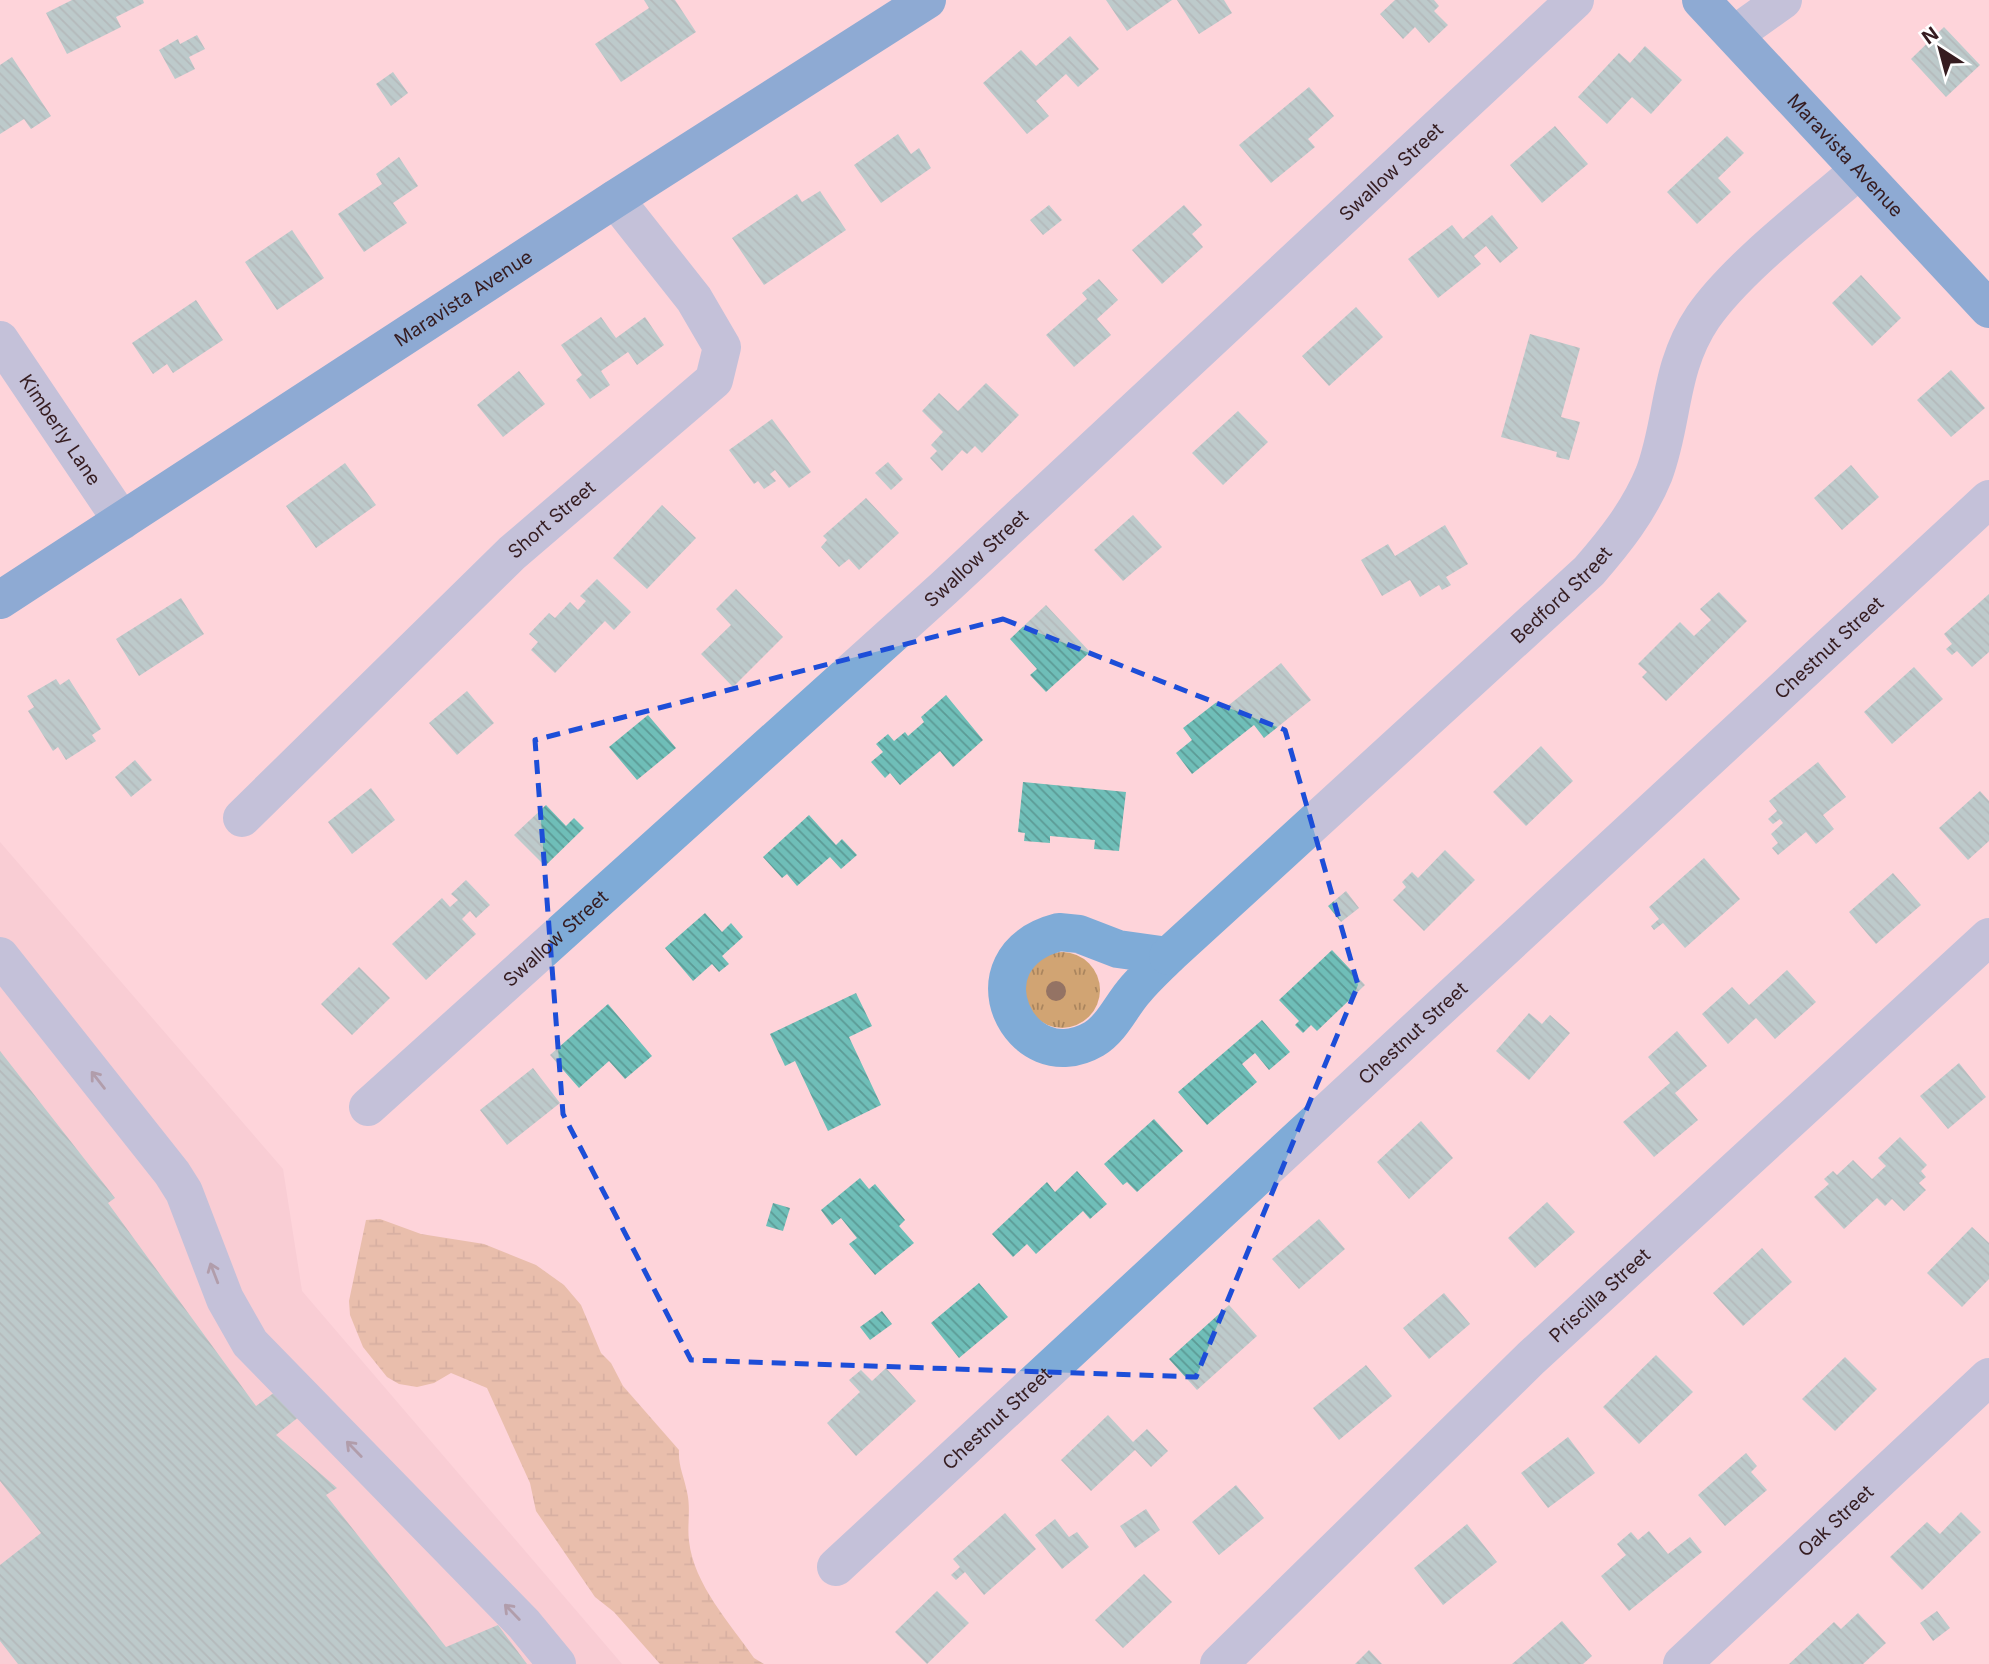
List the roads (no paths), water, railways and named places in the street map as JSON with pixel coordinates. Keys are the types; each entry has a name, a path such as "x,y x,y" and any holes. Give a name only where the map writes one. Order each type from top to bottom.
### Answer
{"main road":[{"name":"Maravista Avenue","path":"0,600 615,199 927,0"},
{"name":"Maravista Avenue","path":"1701,0 1989,309"}],"street":[{"name":"Swallow Street","path":"368,1107 944,588 1575,0"},
{"path":"1734,35 1783,0"},
{"name":"Bedford Street","path":"1168,956 1589,571 1622,531 1650,481 1673,384 1703,317 1770,248 1858,171"},
{"name":"Short Street","path":"242,818 512,553 714,380 722,346 694,299 615,199"},
{"name":"Kimberly Lane","path":"0,340 121,521"},
{"name":"Chestnut Street","path":"836,1567 1989,499"},
{"name":"Priscilla Street","path":"1219,1664 1531,1358 1989,937"},
{"path":"0,956 172,1173 184,1192 225,1299 250,1343 524,1624 557,1664"},
{"name":"Oak Street","path":"1682,1664 1989,1377"}]}
